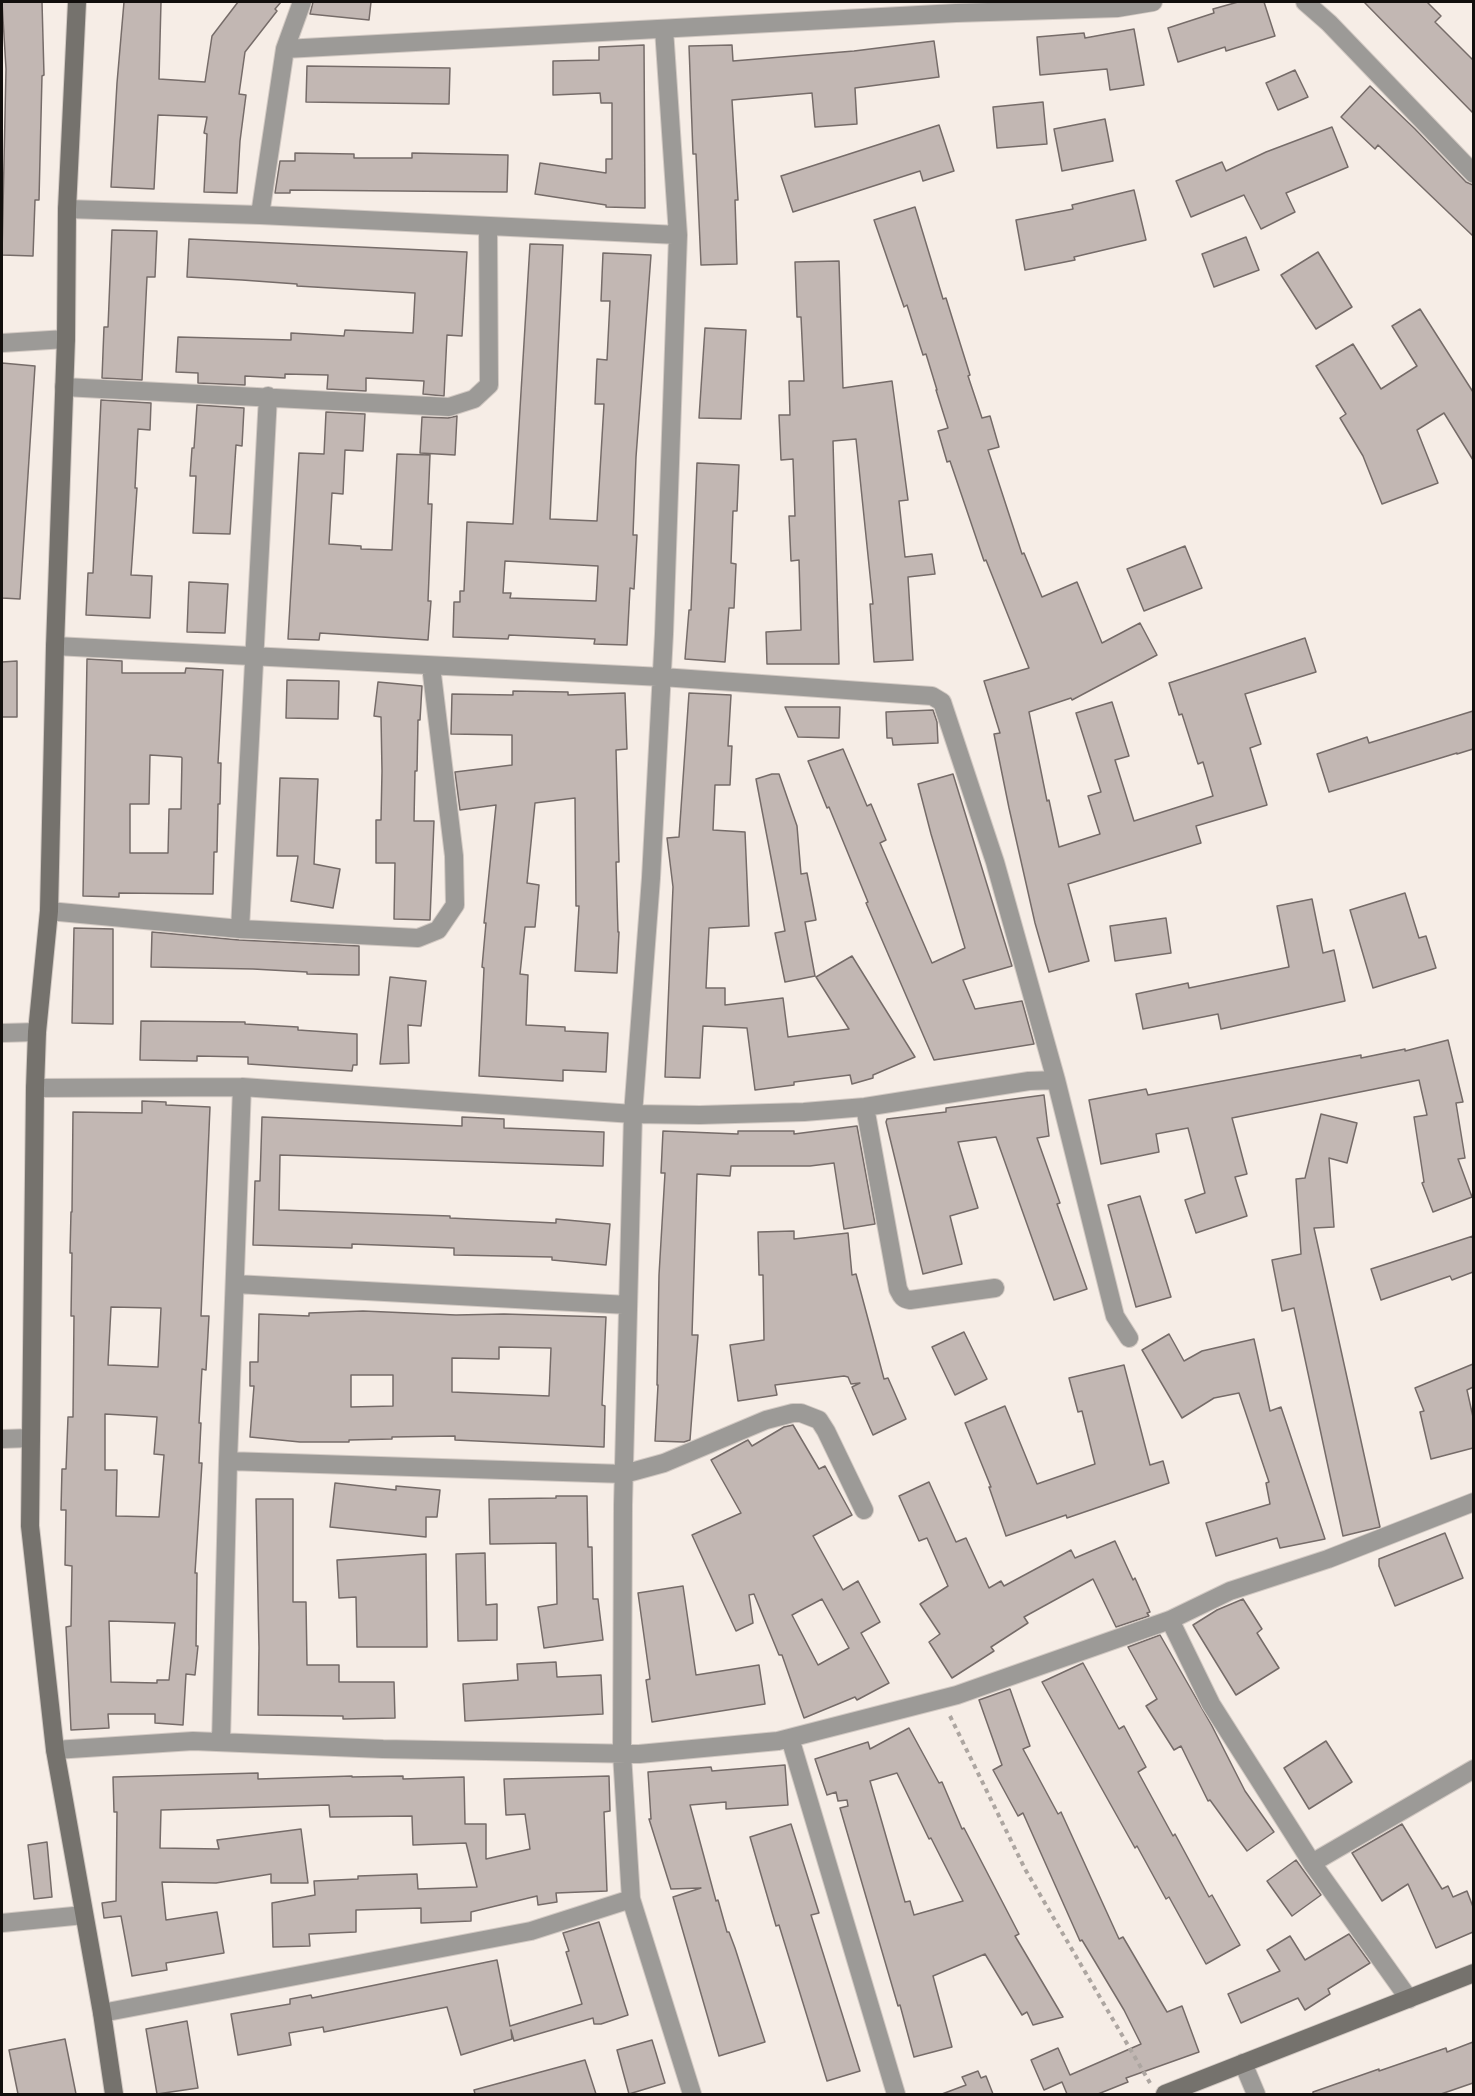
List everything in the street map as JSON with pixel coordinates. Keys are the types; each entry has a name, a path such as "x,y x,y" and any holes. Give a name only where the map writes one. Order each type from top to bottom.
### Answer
{"street":[{"path":"77,2 67,209 66,339 55,646 49,911 37,1032 35,1088 30,1526 55,1750 102,2013 114,2094"},
{"path":"260,215 285,49 302,2"},
{"path":"285,49 664,29 987,7 1117,8 1153,2"},
{"path":"1305,2 1329,23 1473,174"},
{"path":"664,29 678,235 662,677 651,878 633,1114 622,1505 622,1754 631,1899 692,2094"},
{"path":"67,209 260,215 678,235"},
{"path":"64,387 268,396 449,408 474,399 489,385 488,226"},
{"path":"2,343 66,339"},
{"path":"240,928 268,396"},
{"path":"55,646 662,677 908,693 932,696 942,702 994,862 1056,1080 1115,1316 1129,1338"},
{"path":"49,911 240,928 418,938 438,930 455,905 454,856 431,666"},
{"path":"2,1033 37,1032"},
{"path":"35,1088 242,1088 633,1114 700,1115 804,1112 865,1107 1029,1081 1056,1080"},
{"path":"221,1742 228,1461 242,1088"},
{"path":"865,1107 887,1236 901,1296 910,1300 995,1288"},
{"path":"235,1284 628,1305"},
{"path":"228,1461 624,1474 664,1463 766,1420 801,1413 819,1420 864,1510"},
{"path":"2,1439 31,1438"},
{"path":"55,1750 193,1741 383,1749 639,1754 778,1742 941,1699 1170,1620 1230,1591 1328,1559 1473,1502"},
{"path":"1170,1620 1211,1704 1312,1863 1409,1999"},
{"path":"790,1738 896,2094"},
{"path":"1312,1863 1473,1769"},
{"path":"102,2013 531,1931 631,1899"},
{"path":"2,1923 84,1915"},
{"path":"1158,2089 1243,2063 1473,1973"},
{"path":"1243,2063 1256,2094"}],"path":[{"path":"941,1699 1025,1869 1158,2089"}],"building":[{"path":"2,2 42,2 44,75 42,76 39,200 35,200 33,256 2,255 6,69"},
{"path":"124,2 161,2 159,79 205,82 212,36 238,2 281,2 275,9 277,11 245,52 239,94 246,95 237,193 204,192 207,134 204,133 207,117 158,115 154,189 111,187"},
{"path":"313,2 371,2 369,20 310,14"},
{"path":"1238,2 1264,2 1275,36 1226,51 1225,47 1178,62 1168,28 1214,13 1213,9"},
{"path":"1364,2 1427,2 1441,16 1435,22 1473,60 1473,113"},
{"path":"1134,29 1144,85 1110,90 1107,69 1040,75 1037,37 1084,33 1085,38"},
{"path":"934,41 939,77 855,88 857,124 815,127 812,93 732,100 738,200 735,200 737,264 701,265 696,154 693,154 689,46 732,45 733,61 854,51"},
{"path":"644,45 645,208 606,207 606,205 535,194 540,163 606,173 606,159 612,159 612,103 601,103 600,93 553,95 553,61 599,60 599,47"},
{"path":"307,66 450,68 449,104 306,102"},
{"path":"1295,70 1308,97 1278,110 1266,83"},
{"path":"1370,86 1466,182 1473,185 1473,236 1378,145 1375,149 1341,117"},
{"path":"1043,102 1047,144 997,148 993,107"},
{"path":"1105,119 1113,161 1062,171 1054,129"},
{"path":"939,125 954,171 923,181 920,171 793,212 781,176"},
{"path":"1332,127 1348,167 1286,193 1295,212 1261,229 1244,195 1191,217 1176,181 1222,162 1226,171 1266,152"},
{"path":"295,153 354,154 354,158 412,158 412,153 508,155 507,192 290,190 290,193 275,193 280,161 295,161"},
{"path":"1134,190 1146,240 1074,257 1075,260 1025,270 1016,220 1073,209 1072,205"},
{"path":"915,207 943,299 946,298 982,418 990,416 999,447 988,450 1022,554 1024,553 1042,597 1077,582 1102,643 1140,623 1157,655 1072,700 1071,698 1029,712 1059,847 1100,834 1088,796 1101,792 1076,713 1112,702 1129,756 1115,760 1134,821 1213,796 1203,762 1198,764 1169,683 1305,638 1316,672 1245,694 1261,744 1250,748 1267,805 1196,826 1201,843 1068,884 1089,961 1049,972 1035,923 1009,808 994,734 1000,733 984,681 1029,668 986,560 984,561 950,461 947,462 938,431 948,428 937,390 926,354 923,355 907,305 904,307 874,220"},
{"path":"112,230 157,231 155,277 147,277 142,380 102,378 104,327 108,327"},
{"path":"1246,237 1259,270 1214,287 1202,254"},
{"path":"189,239 467,252 462,336 447,335 444,396 423,394 424,381 366,378 366,391 327,389 328,375 285,374 285,378 245,376 245,385 198,383 198,373 176,372 178,337 291,340 291,333 344,336 345,330 413,333 415,293 187,277"},
{"path":"530,244 563,245 550,519 597,521 604,404 595,404 597,359 607,360 610,301 601,301 603,253 651,255 636,457 633,535 637,535 634,589 630,588 627,645 594,644 595,639 509,635 508,639 453,637 454,602 460,602 460,591 464,591 467,522 513,524","holes":["505,561 598,566 596,601 510,598 511,593 503,593"]},
{"path":"1318,252 1352,307 1316,329 1281,275"},
{"path":"839,261 843,388 892,381 908,500 899,501 905,557 932,554 935,574 908,577 913,660 874,662 870,604 873,604 856,439 833,441 839,664 767,664 766,632 801,630 799,560 791,561 789,516 795,516 793,459 781,460 779,415 790,415 789,381 804,381 801,317 797,317 795,262"},
{"path":"1420,309 1473,392 1473,460 1444,413 1417,430 1438,483 1382,504 1363,456 1340,418 1346,414 1316,366 1353,344 1381,389 1417,366 1392,326"},
{"path":"705,328 746,330 741,419 699,418"},
{"path":"2,363 35,366 20,599 2,598"},
{"path":"101,400 151,403 150,430 138,429 135,488 137,488 131,575 152,576 150,618 86,615 88,573 93,573"},
{"path":"197,405 244,408 242,446 236,445 230,534 193,533 196,476 190,476"},
{"path":"326,412 365,414 363,451 345,450 343,494 332,493 329,544 361,546 361,549 392,550 397,454 430,455 428,504 432,504 428,601 431,601 428,640 320,633 319,640 288,639 299,453 324,454"},
{"path":"457,416 455,455 420,453 422,417"},
{"path":"697,463 739,465 737,511 733,511 731,563 736,564 734,608 729,608 725,662 685,659 689,610 691,610"},
{"path":"1185,546 1202,588 1144,611 1127,569"},
{"path":"189,582 228,584 225,633 187,632"},
{"path":"87,659 122,661 122,673 185,673 186,668 223,670 218,763 221,763 220,804 218,804 217,852 214,852 213,894 119,893 119,897 83,896","holes":["150,755 181,757 181,809 169,809 168,853 130,853 130,804 149,804"]},
{"path":"17,661 17,717 2,717 2,662"},
{"path":"287,680 339,681 338,719 286,718"},
{"path":"378,682 422,686 420,720 418,720 414,821 434,821 430,920 394,919 395,863 376,863 376,820 381,820 382,771 381,717 374,716"},
{"path":"513,691 568,692 568,695 625,693 627,749 616,750 619,862 616,862 619,932 617,973 575,971 579,906 576,906 575,798 535,803 527,883 539,885 535,927 525,927 520,974 528,975 526,1025 565,1027 565,1031 608,1033 606,1072 563,1070 563,1081 479,1076 484,968 482,967 486,923 484,923 496,805 460,810 455,772 512,765 512,735 451,734 452,694 513,695"},
{"path":"689,693 731,695 728,746 732,746 730,785 715,785 713,830 745,832 749,926 709,928 706,988 725,988 725,1005 783,998 788,1037 849,1029 816,977 852,956 915,1057 873,1075 873,1078 852,1084 850,1075 794,1082 794,1085 755,1090 747,1028 703,1026 700,1078 665,1077 673,887 667,838 679,837"},
{"path":"785,707 840,707 839,738 798,737"},
{"path":"933,710 937,722 938,743 893,745 892,738 887,738 886,712"},
{"path":"1473,711 1473,749 1329,792 1317,754 1367,737 1369,743"},
{"path":"843,749 867,806 871,804 886,840 880,843 932,963 965,948 918,784 953,774 1012,966 963,980 975,1009 1022,1001 1034,1044 934,1060 808,761"},
{"path":"779,774 797,826 801,874 807,873 816,920 805,922 815,976 785,982 775,933 785,931 756,779"},
{"path":"280,778 318,779 314,864 340,869 333,908 291,901 298,856 277,856"},
{"path":"1405,893 1419,938 1426,936 1436,968 1373,988 1350,910"},
{"path":"1312,899 1323,953 1334,950 1345,1001 1221,1029 1218,1014 1143,1029 1136,994 1188,983 1189,988 1289,967 1277,906"},
{"path":"1166,918 1171,953 1115,961 1110,926"},
{"path":"74,928 113,929 113,1024 72,1023"},
{"path":"152,932 239,940 359,946 359,975 307,974 307,972 253,969 151,967"},
{"path":"390,977 426,981 421,1026 408,1025 409,1063 380,1064"},
{"path":"141,1021 245,1022 245,1024 298,1027 298,1030 357,1034 357,1065 353,1065 352,1071 248,1064 248,1057 197,1056 197,1061 140,1060"},
{"path":"1448,1040 1463,1102 1456,1103 1465,1158 1458,1159 1472,1197 1433,1212 1422,1183 1424,1182 1414,1117 1427,1115 1419,1080 1232,1118 1247,1174 1235,1177 1247,1216 1196,1233 1185,1200 1205,1193 1188,1128 1156,1134 1159,1152 1101,1164 1089,1100 1146,1089 1148,1095 1361,1055 1361,1058 1405,1049 1405,1051"},
{"path":"1044,1095 1049,1136 1037,1138 1087,1289 1054,1300 996,1137 958,1142 978,1208 950,1216 962,1264 923,1274 887,1119 946,1112 946,1108"},
{"path":"142,1101 166,1102 166,1105 210,1107 201,1316 209,1316 206,1370 202,1369 199,1423 201,1423 199,1463 202,1463 195,1573 197,1573 196,1646 198,1646 195,1675 186,1674 183,1725 155,1723 155,1714 108,1714 109,1728 71,1730 66,1627 71,1626 72,1566 65,1565 66,1510 61,1510 62,1469 66,1469 68,1417 73,1417 74,1316 71,1316 72,1253 70,1253 73,1112 142,1113","holes":["111,1307 161,1308 158,1367 108,1365","105,1414 157,1417 154,1454 164,1455 159,1517 116,1516 117,1470 105,1470","109,1621 175,1623 169,1680 157,1680 157,1683 111,1682"]},
{"path":"1321,1114 1357,1123 1347,1163 1329,1158 1334,1227 1314,1228 1380,1527 1343,1536 1294,1308 1282,1311 1272,1260 1301,1254 1296,1179 1305,1178"},
{"path":"262,1117 462,1126 462,1117 504,1119 504,1128 604,1132 603,1166 280,1155 279,1210 450,1216 450,1218 556,1223 556,1219 610,1224 606,1265 552,1260 552,1257 454,1255 454,1248 352,1244 352,1248 253,1245 255,1181 260,1181"},
{"path":"857,1126 875,1224 844,1229 834,1163 810,1166 731,1166 730,1176 697,1174 692,1335 698,1335 690,1440 684,1442 655,1441 659,1275 665,1173 661,1173 663,1131 738,1134 738,1131 794,1131 794,1134"},
{"path":"1140,1196 1171,1297 1136,1307 1108,1205"},
{"path":"794,1231 794,1239 848,1233 852,1275 856,1274 884,1379 888,1378 906,1419 873,1435 852,1387 860,1383 851,1384 848,1377 844,1376 775,1385 777,1395 738,1401 730,1345 764,1340 763,1275 759,1275 758,1232"},
{"path":"1473,1236 1473,1272 1452,1280 1450,1276 1381,1300 1371,1269"},
{"path":"363,1311 606,1317 602,1405 605,1406 604,1447 455,1440 455,1436 392,1437 392,1439 349,1440 349,1442 300,1442 250,1437 254,1386 250,1386 250,1362 258,1362 259,1314 309,1316 309,1313","holes":["499,1347 551,1348 549,1396 452,1392 452,1358 499,1359","351,1375 393,1375 393,1406 351,1407"]},
{"path":"964,1332 987,1379 955,1395 932,1347"},
{"path":"1169,1334 1184,1361 1202,1351 1254,1339 1270,1411 1281,1407 1325,1539 1280,1548 1277,1538 1216,1556 1206,1523 1270,1504 1266,1483 1269,1482 1239,1393 1214,1398 1182,1418 1142,1350"},
{"path":"1473,1364 1473,1387 1467,1390 1473,1417 1473,1448 1431,1459 1420,1412 1424,1411 1415,1388"},
{"path":"1124,1365 1150,1465 1163,1461 1169,1483 1006,1536 989,1487 991,1487 965,1423 1005,1406 1037,1484 1095,1464 1082,1411 1078,1412 1069,1378"},
{"path":"793,1425 819,1469 825,1466 852,1515 813,1536 843,1590 858,1581 880,1622 861,1633 889,1683 857,1700 855,1697 804,1718 782,1655 779,1655 754,1594 749,1595 753,1623 736,1631 692,1535 741,1513 711,1460 748,1440 752,1446 784,1427","holes":["822,1599 849,1648 818,1665 792,1615"]},
{"path":"929,1482 956,1542 966,1538 989,1588 1001,1581 1004,1586 1071,1550 1075,1558 1115,1541 1133,1580 1135,1578 1150,1612 1147,1613 1149,1616 1116,1627 1093,1579 1024,1617 1028,1623 991,1647 994,1651 952,1678 929,1642 940,1634 920,1604 948,1586 927,1538 919,1541 899,1496"},
{"path":"335,1483 396,1490 396,1486 440,1490 437,1517 426,1517 426,1537 330,1527"},
{"path":"556,1496 587,1496 588,1547 592,1547 593,1599 598,1599 603,1640 544,1648 538,1607 557,1604 556,1543 490,1544 489,1499 556,1498"},
{"path":"256,1499 293,1499 293,1602 306,1602 307,1665 339,1665 339,1682 394,1682 395,1718 343,1719 343,1716 258,1715"},
{"path":"1445,1533 1463,1578 1395,1606 1379,1566 1379,1559"},
{"path":"485,1553 486,1605 497,1604 497,1640 458,1641 456,1554"},
{"path":"426,1554 427,1647 357,1647 356,1597 339,1598 337,1560"},
{"path":"683,1586 696,1675 759,1665 765,1704 652,1722 646,1680 650,1679 638,1593"},
{"path":"1243,1599 1262,1629 1257,1633 1279,1668 1236,1695 1193,1625 1217,1610"},
{"path":"1160,1635 1212,1726 1245,1791 1274,1832 1247,1851 1210,1800 1208,1801 1181,1746 1174,1750 1146,1706 1157,1699 1128,1647"},
{"path":"556,1662 557,1677 601,1675 603,1714 465,1721 463,1684 518,1680 517,1664"},
{"path":"1083,1663 1119,1729 1124,1726 1146,1767 1138,1772 1173,1836 1175,1834 1209,1897 1212,1895 1240,1945 1206,1964 1169,1897 1166,1899 1137,1846 1135,1848 1042,1682"},
{"path":"1010,1689 1030,1746 1023,1749 1058,1814 1061,1812 1119,1939 1123,1937 1167,2012 1182,2006 1199,2052 1126,2078 1128,2082 1098,2094 1067,2094 1062,2082 1044,2090 1031,2060 1058,2048 1070,2075 1141,2044 1124,2010 1082,1940 1080,1941 1023,1813 1018,1816 993,1770 1002,1765 979,1700"},
{"path":"909,1728 939,1783 942,1782 962,1829 964,1828 1019,1934 1015,1936 1063,2017 1033,2025 1027,2012 1022,2015 985,1954 933,1976 952,2047 914,2057 840,1808 848,1806 847,1800 838,1801 836,1792 827,1795 815,1759 868,1742 870,1749","holes":["897,1773 929,1839 931,1838 963,1901 914,1915 910,1901 905,1902 870,1781"]},
{"path":"1326,1741 1352,1782 1309,1809 1284,1768"},
{"path":"785,1765 788,1805 726,1809 726,1802 690,1805 716,1901 718,1900 727,1932 735,1948 765,2042 719,2056 673,1897 701,1888 671,1889 649,1819 651,1819 648,1772 711,1767 712,1771"},
{"path":"258,1773 258,1779 352,1776 403,1776 403,1779 464,1777 465,1824 486,1824 486,1859 530,1849 525,1814 506,1815 504,1779 609,1776 610,1811 604,1812 607,1891 556,1893 557,1902 538,1905 537,1896 471,1912 471,1921 421,1923 421,1908 356,1910 356,1932 309,1934 310,1946 273,1947 272,1903 315,1895 314,1881 358,1879 358,1876 417,1874 418,1889 477,1887 466,1843 413,1845 412,1816 330,1817 329,1805 161,1810 160,1848 219,1849 217,1840 301,1829 308,1883 271,1883 271,1874 216,1883 162,1882 166,1920 217,1912 224,1953 166,1963 167,1970 132,1976 121,1916 104,1918 102,1903 116,1901 117,1812 114,1812 113,1777"},
{"path":"791,1824 819,1913 811,1915 860,2071 827,2081 779,1925 776,1926 750,1837"},
{"path":"1402,1824 1442,1889 1448,1886 1453,1897 1467,1891 1473,1907 1473,1932 1436,1948 1408,1884 1382,1901 1352,1853"},
{"path":"47,1842 52,1897 34,1899 28,1845"},
{"path":"1296,1860 1321,1895 1292,1916 1267,1881"},
{"path":"599,1922 628,2015 601,2024 594,2024 593,2018 514,2041 511,2030 512,2039 461,2055 447,2007 324,2032 323,2027 289,2033 291,2045 238,2055 231,2014 290,2004 290,1999 311,1995 312,1998 497,1960 510,2026 582,2004 566,1952 569,1951 563,1933"},
{"path":"1349,1934 1370,1963 1328,1989 1330,1994 1305,2010 1298,1998 1241,2023 1228,1994 1280,1971 1267,1950 1290,1936 1305,1960"},
{"path":"187,2021 198,2088 157,2094 146,2029"},
{"path":"65,2039 76,2094 18,2094 9,2050"},
{"path":"652,2040 665,2083 629,2094 617,2050"},
{"path":"1473,2042 1473,2083 1441,2094 1313,2094 1313,2092 1379,2069 1379,2071 1446,2048 1447,2052"},
{"path":"585,2060 596,2094 475,2094 474,2090"},
{"path":"978,2071 981,2078 986,2076 993,2094 942,2094 966,2085 962,2077"}]}
